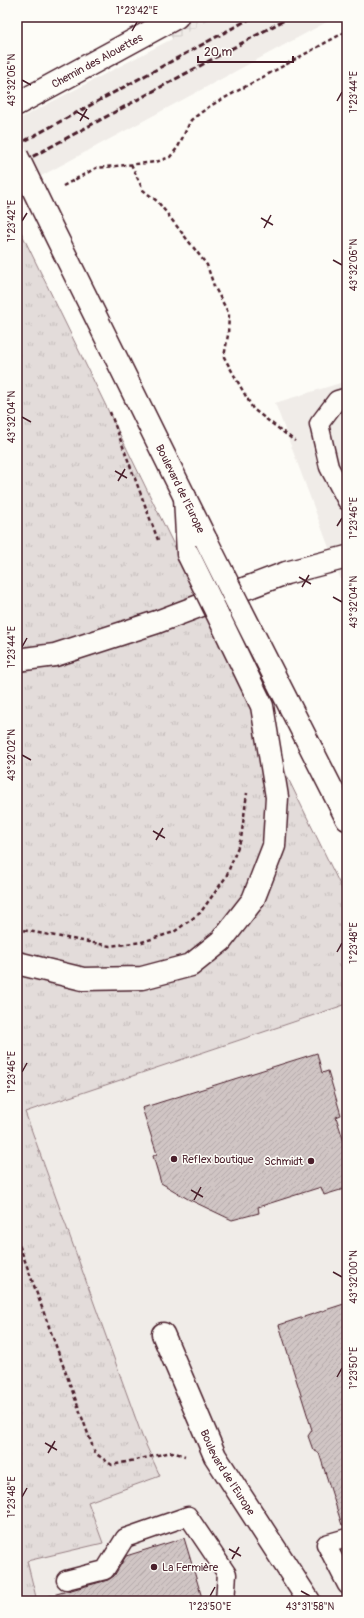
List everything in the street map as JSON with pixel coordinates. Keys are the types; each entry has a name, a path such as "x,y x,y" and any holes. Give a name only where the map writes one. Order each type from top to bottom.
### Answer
{"street":[{"name":"Chemin des Alouettes","path":"17,104 177,17"},
{"name":"Boulevard de l'Europe","path":"17,156 206,540 347,819"},
{"path":"17,963 83,979 142,978 191,965 221,941 253,900 274,846 277,797 262,706 188,554 185,497"},
{"path":"17,660 55,655 157,622 286,573 347,557"},
{"name":"Boulevard de l'Europe","path":"163,1334 215,1456 310,1601"}],"lane":[{"path":"347,397 337,400 320,424 329,467 347,501"},
{"path":"66,1580 104,1570 125,1538 188,1516 227,1574 225,1601"},
{"path":"347,1538 326,1544 347,1584"}],"path":[{"path":"57,190 96,168 156,162 170,157 178,147 191,120 210,106 347,31"},
{"path":"131,164 143,190 158,202 207,265 214,286 229,314 228,335 224,357 253,409 264,416"},
{"path":"109,410 159,544"},
{"path":"17,929 110,946 142,942 174,932 200,913 226,877 241,840 248,787"},
{"path":"17,1239 95,1453 112,1465 172,1452 192,1458 215,1456"}],"shaded area":[{"path":"159,17 214,17 173,40"},
{"path":"214,17 336,17 17,189 17,120"},
{"path":"347,381 347,596 275,403"},
{"path":"347,1004 347,1601 38,1601 27,1561 103,1543 88,1502 160,1476 142,1436 25,1112"}],"green space":[{"path":"17,224 347,899 347,1004 25,1112 142,1436 160,1476 88,1502 103,1543 27,1561 37,1601 17,1601"}],"building":[{"path":"317,1053 322,1073 328,1071 341,1115 336,1117 347,1151 347,1188 324,1195 321,1187 258,1207 259,1213 232,1220 188,1199 161,1183 153,1156 157,1154 142,1108"},
{"path":"347,1303 347,1524 342,1525 319,1453 313,1450 308,1436 312,1430 279,1325"},
{"name":"La Fermière","path":"184,1538 203,1601 50,1601 49,1596 108,1580 114,1576 126,1556"}],"railway":[{"path":"17,145 253,17"},
{"path":"17,165 290,17"}],"place":[{"name":"Reflex boutique","path":"174,1159"},
{"name":"Schmidt","path":"311,1161"},
{"name":"La Fermière","path":"154,1567"}]}
